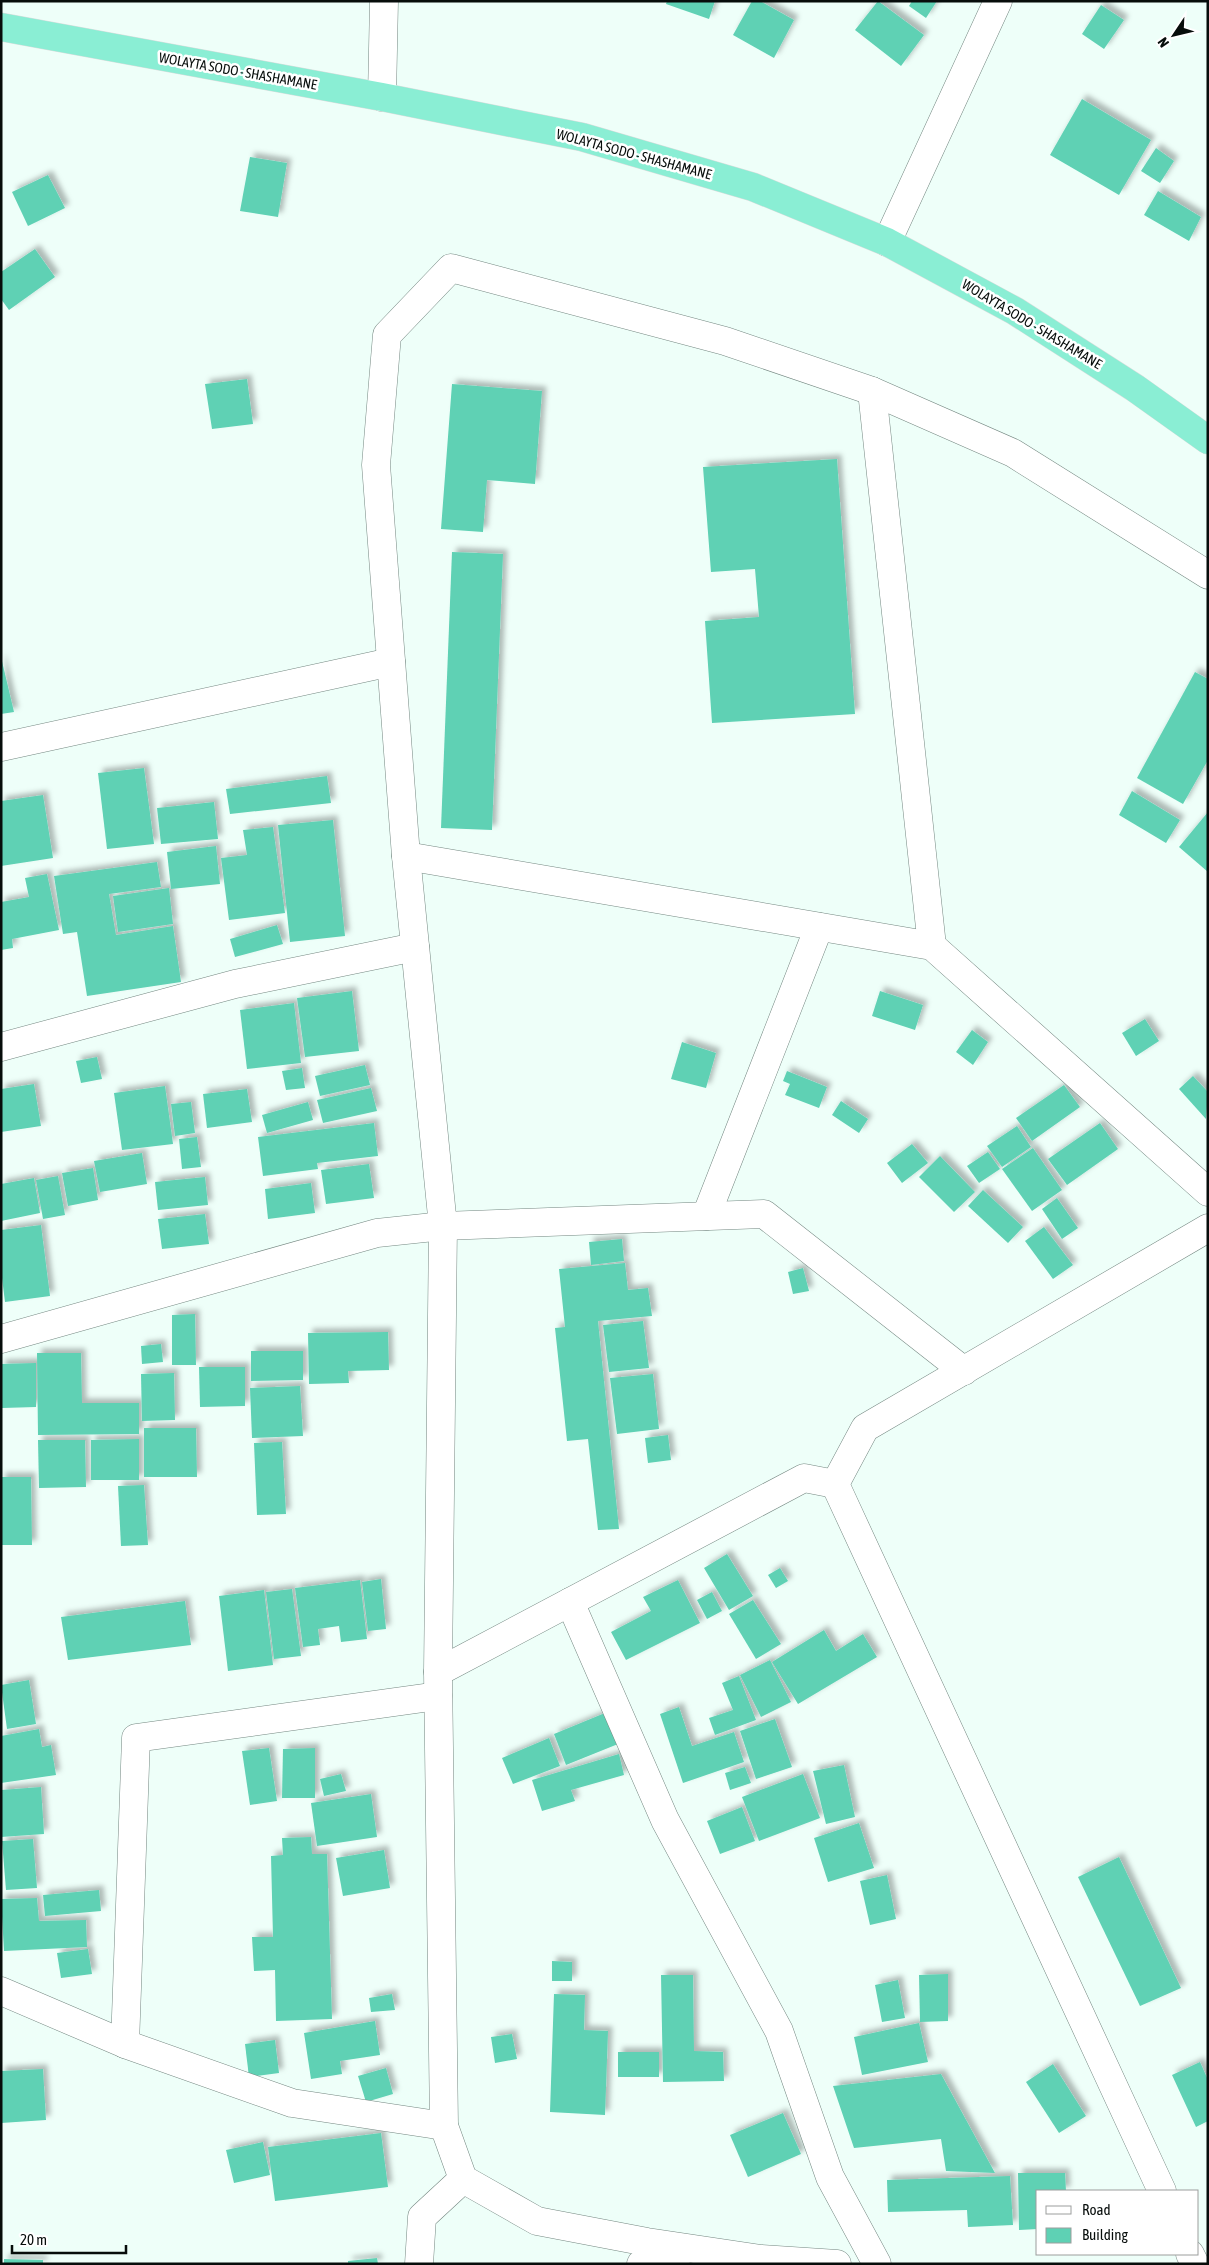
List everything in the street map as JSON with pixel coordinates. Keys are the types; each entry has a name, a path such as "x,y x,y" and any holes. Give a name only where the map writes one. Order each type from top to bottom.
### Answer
{"highway":[{"name":"WOLAYTA SODO - SHASHAMANE","path":"1,27 382,97 582,137 753,187 887,242 1015,311 1135,388 1208,440"}],"street":[{"path":"382,97 384,1"},
{"path":"887,242 998,1"},
{"path":"837,2264 692,2256 537,2221 463,2179 444,2126 438,1684 443,1226 406,856 376,465 387,335 452,268 725,341 872,392 1013,453 1208,575"},
{"path":"872,392 932,946"},
{"path":"1,747 391,662"},
{"path":"406,856 932,946 1208,1192"},
{"path":"706,1216 819,927"},
{"path":"1,1047 235,984 415,947"},
{"path":"1,1339 377,1233 443,1226 764,1214 964,1371"},
{"path":"835,1484 865,1428 1208,1228"},
{"path":"125,2044 136,1738 438,1684 570,1602 804,1478 835,1484"},
{"path":"835,1484 1162,2190"},
{"path":"570,1602 665,1820 779,2031 830,2178 877,2264"},
{"path":"1,1991 125,2044 292,2104 444,2126"},
{"path":"419,2264 422,2217 463,2179"},
{"path":"640,2264 692,2256"}],"building":[{"path":"667,1 715,1 709,19 666,4"},
{"path":"752,1 760,1 794,20 774,58 733,35"},
{"path":"878,1 924,35 901,66 855,30"},
{"path":"912,1 937,1 926,18 909,6"},
{"path":"1101,5 1124,20 1104,49 1082,34"},
{"path":"1082,99 1151,140 1119,195 1050,155"},
{"path":"1156,148 1174,161 1160,183 1141,171"},
{"path":"250,157 287,163 278,217 240,211"},
{"path":"48,175 65,208 28,226 12,192"},
{"path":"1158,191 1201,217 1189,241 1144,215"},
{"path":"35,249 55,277 9,310 1,299 1,272"},
{"path":"247,379 253,424 212,429 205,384"},
{"path":"452,384 542,391 535,484 487,480 483,532 441,529"},
{"path":"837,459 855,714 712,723 705,621 759,617 755,569 711,572 703,467"},
{"path":"452,552 503,554 492,830 441,828"},
{"path":"1,657 14,712 1,714"},
{"path":"1195,672 1208,679 1208,760 1183,804 1137,778"},
{"path":"144,768 154,844 107,849 98,773"},
{"path":"327,776 331,803 230,814 226,789"},
{"path":"1132,791 1180,820 1166,843 1119,815"},
{"path":"43,795 53,858 1,866 1,801"},
{"path":"214,802 218,839 161,844 157,808"},
{"path":"1208,812 1208,872 1179,847"},
{"path":"333,820 345,936 290,942 278,825"},
{"path":"273,827 285,913 229,920 221,858 247,855 243,830"},
{"path":"216,846 220,884 171,889 167,852"},
{"path":"157,862 161,887 109,894 116,935 173,926 181,982 87,996 77,932 63,934 54,876"},
{"path":"47,874 59,930 12,939 13,948 1,950 1,902 29,897 25,878"},
{"path":"169,888 173,924 118,932 113,896"},
{"path":"277,925 283,944 235,957 230,939"},
{"path":"352,991 359,1051 305,1057 297,998"},
{"path":"880,991 923,1005 915,1030 872,1016"},
{"path":"294,1003 301,1063 247,1069 240,1010"},
{"path":"1145,1019 1159,1041 1136,1056 1122,1033"},
{"path":"972,1030 988,1042 973,1065 956,1052"},
{"path":"682,1042 716,1053 706,1088 671,1079"},
{"path":"97,1057 102,1079 81,1083 76,1061"},
{"path":"365,1065 370,1085 320,1096 315,1076"},
{"path":"302,1068 305,1088 286,1090 282,1071"},
{"path":"787,1071 827,1087 819,1108 785,1095 790,1084 783,1081"},
{"path":"1193,1076 1208,1092 1206,1119 1179,1089"},
{"path":"34,1084 41,1126 1,1132 1,1089"},
{"path":"1064,1085 1080,1107 1032,1141 1016,1118"},
{"path":"165,1086 173,1144 122,1150 114,1093"},
{"path":"371,1088 377,1111 323,1123 317,1100"},
{"path":"247,1089 252,1122 207,1128 203,1094"},
{"path":"841,1101 868,1119 859,1133 832,1115"},
{"path":"191,1102 195,1133 175,1136 171,1104"},
{"path":"308,1102 313,1120 267,1133 262,1115"},
{"path":"374,1123 378,1156 317,1163 318,1169 263,1176 258,1137"},
{"path":"1100,1123 1118,1149 1067,1185 1048,1159"},
{"path":"1017,1126 1031,1147 1002,1167 987,1146"},
{"path":"197,1137 201,1167 182,1169 179,1139"},
{"path":"912,1144 928,1163 902,1183 887,1163"},
{"path":"1033,1148 1062,1190 1032,1211 1002,1169"},
{"path":"988,1152 1000,1169 979,1183 967,1166"},
{"path":"142,1153 147,1184 100,1192 94,1161"},
{"path":"940,1156 975,1192 954,1212 919,1177"},
{"path":"369,1164 374,1198 326,1204 321,1170"},
{"path":"93,1168 98,1200 68,1206 62,1173"},
{"path":"58,1176 65,1215 43,1219 36,1180"},
{"path":"205,1177 208,1205 158,1210 155,1182"},
{"path":"34,1178 40,1213 1,1221 1,1184"},
{"path":"311,1183 315,1213 268,1219 265,1189"},
{"path":"983,1190 1023,1227 1008,1243 968,1206"},
{"path":"1057,1198 1078,1228 1062,1239 1042,1209"},
{"path":"205,1214 209,1244 162,1249 158,1219"},
{"path":"41,1225 50,1296 5,1302 1,1270 1,1230"},
{"path":"1044,1227 1073,1265 1053,1279 1025,1241"},
{"path":"622,1239 624,1261 591,1265 589,1242"},
{"path":"625,1263 628,1290 648,1288 652,1316 598,1321 619,1529 598,1530 588,1439 567,1441 555,1328 565,1327 559,1269"},
{"path":"803,1268 809,1291 793,1294 788,1272"},
{"path":"195,1314 196,1365 172,1365 172,1315"},
{"path":"643,1321 649,1368 609,1372 603,1325"},
{"path":"388,1332 389,1370 348,1371 349,1383 309,1384 308,1333"},
{"path":"161,1344 163,1362 142,1364 141,1346"},
{"path":"251,1351 303,1351 303,1380 251,1381"},
{"path":"37,1353 81,1353 82,1403 139,1403 139,1434 38,1435"},
{"path":"36,1363 36,1407 2,1408 1,1364"},
{"path":"199,1367 245,1367 245,1406 200,1407"},
{"path":"174,1373 175,1420 142,1421 141,1374"},
{"path":"653,1374 659,1429 617,1434 610,1378"},
{"path":"300,1386 303,1436 252,1438 250,1388"},
{"path":"144,1428 196,1428 197,1477 144,1477"},
{"path":"668,1435 671,1460 648,1463 645,1438"},
{"path":"139,1439 139,1480 91,1480 91,1440"},
{"path":"38,1440 85,1440 86,1487 39,1488"},
{"path":"282,1442 286,1514 257,1515 254,1443"},
{"path":"1,1477 31,1477 32,1545 1,1545"},
{"path":"144,1485 148,1545 121,1546 118,1486"},
{"path":"727,1554 753,1596 729,1610 704,1568"},
{"path":"780,1568 788,1581 776,1588 768,1575"},
{"path":"381,1579 386,1629 368,1631 362,1582"},
{"path":"360,1580 367,1639 341,1642 339,1626 318,1629 320,1645 303,1647 295,1588"},
{"path":"678,1580 700,1623 626,1660 611,1632 651,1611 643,1597"},
{"path":"292,1589 301,1656 274,1659 266,1592"},
{"path":"264,1590 273,1665 228,1671 219,1596"},
{"path":"712,1592 722,1611 707,1619 697,1600"},
{"path":"753,1600 781,1644 756,1659 729,1614"},
{"path":"185,1601 191,1645 68,1660 61,1617"},
{"path":"824,1630 836,1651 863,1634 877,1657 798,1704 772,1662"},
{"path":"770,1660 791,1702 761,1717 740,1675"},
{"path":"739,1676 756,1720 715,1735 709,1718 733,1710 722,1683"},
{"path":"29,1680 36,1724 7,1729 1,1685"},
{"path":"679,1707 692,1746 734,1732 744,1762 683,1783 660,1714"},
{"path":"605,1713 618,1744 566,1765 554,1734"},
{"path":"775,1719 792,1767 756,1779 740,1731"},
{"path":"39,1729 42,1747 51,1745 56,1775 1,1783 1,1736"},
{"path":"549,1738 560,1766 513,1784 502,1758"},
{"path":"269,1748 277,1801 250,1805 242,1751"},
{"path":"315,1748 315,1798 282,1798 283,1749"},
{"path":"619,1754 624,1775 571,1790 575,1801 542,1811 532,1780"},
{"path":"844,1765 855,1817 826,1824 813,1771"},
{"path":"745,1767 751,1783 730,1790 725,1773"},
{"path":"341,1774 346,1791 324,1796 320,1779"},
{"path":"803,1774 820,1818 759,1841 742,1797"},
{"path":"41,1787 44,1834 1,1837 1,1790"},
{"path":"371,1794 377,1837 317,1846 311,1803"},
{"path":"742,1807 755,1841 720,1854 707,1821"},
{"path":"859,1823 874,1868 828,1882 814,1838"},
{"path":"311,1837 312,1854 327,1854 332,2019 276,2021 275,1970 254,1971 252,1937 273,1937 271,1856 283,1855 282,1838"},
{"path":"33,1839 37,1888 6,1890 2,1841"},
{"path":"384,1850 390,1888 343,1896 336,1858"},
{"path":"1119,1857 1181,1988 1140,2006 1078,1877"},
{"path":"887,1875 896,1919 870,1925 860,1881"},
{"path":"99,1890 101,1911 45,1916 43,1895"},
{"path":"37,1898 39,1921 86,1920 87,1947 4,1951 1,1899"},
{"path":"88,1949 92,1974 61,1978 57,1953"},
{"path":"552,1961 572,1962 572,1981 552,1981"},
{"path":"948,1974 948,2021 920,2022 919,1975"},
{"path":"661,1975 693,1975 694,2051 723,2052 724,2081 663,2082"},
{"path":"898,1980 905,2018 882,2022 875,1985"},
{"path":"392,1994 395,2010 371,2012 369,1998"},
{"path":"554,1994 585,1995 584,2030 608,2031 605,2115 550,2112"},
{"path":"375,2021 380,2055 340,2061 342,2074 311,2079 304,2033"},
{"path":"919,2023 928,2062 862,2075 854,2037"},
{"path":"512,2034 517,2059 495,2063 491,2037"},
{"path":"275,2040 279,2073 249,2077 245,2044"},
{"path":"618,2052 659,2052 659,2077 618,2077"},
{"path":"1200,2062 1208,2080 1208,2121 1196,2127 1172,2075"},
{"path":"1053,2064 1086,2116 1059,2133 1026,2082"},
{"path":"386,2068 393,2094 366,2102 358,2076"},
{"path":"43,2069 46,2120 1,2123 1,2071"},
{"path":"941,2074 995,2173 946,2171 941,2139 854,2148 833,2086"},
{"path":"783,2113 801,2154 748,2177 730,2135"},
{"path":"381,2133 388,2187 275,2201 268,2147"},
{"path":"263,2142 270,2175 234,2183 226,2150"},
{"path":"1018,2173 1065,2173 1066,2190 1036,2190 1036,2229 1019,2230"},
{"path":"1010,2176 1013,2225 968,2227 967,2210 888,2212 887,2180"},
{"path":"377,2258 378,2264 348,2264 348,2261"},
{"path":"4,2259 43,2260 43,2264 4,2264"}]}
